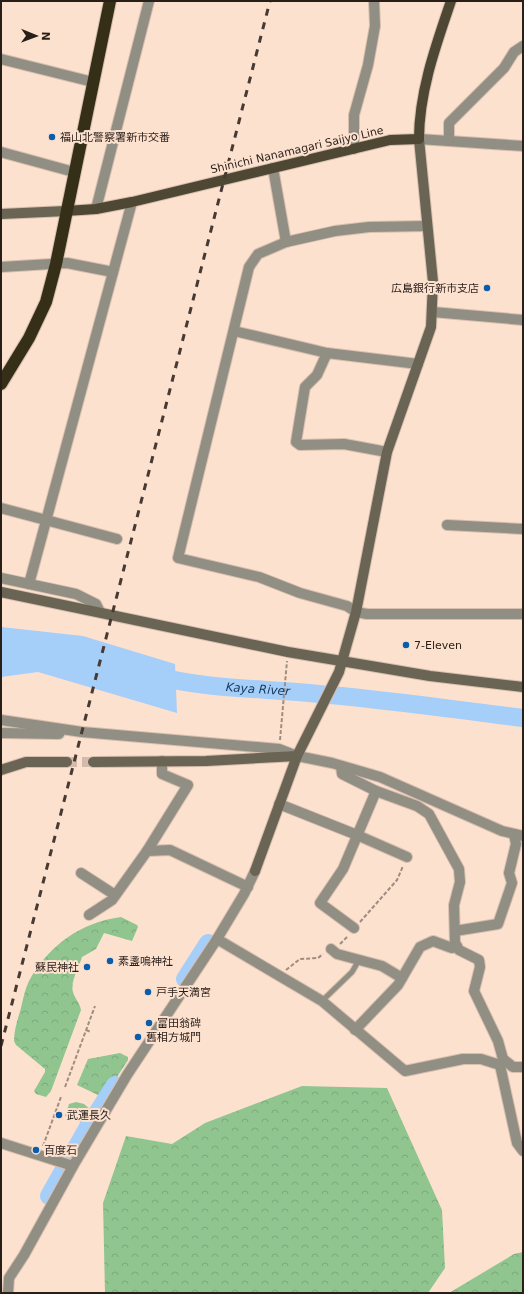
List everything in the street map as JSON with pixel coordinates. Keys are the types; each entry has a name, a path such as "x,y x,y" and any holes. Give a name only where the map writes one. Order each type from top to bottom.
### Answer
{"highway":[{"path":"1,384 29,338 46,302 56,264 110,1"}],"main road":[{"path":"419,139 419,118 423,93 451,1"},
{"name":"Shinichi Nanamagari Saijyo Line","path":"66,211 96,210 390,140 419,139"}],"street":[{"path":"96,210 149,1"},
{"path":"354,149 354,115 368,65 375,26 374,1"},
{"path":"449,140 449,123 504,68 514,52 523,46"},
{"path":"1,59 93,82"},
{"path":"8,1293 9,1278 24,1255 68,1164 217,939 248,887 297,756 339,672 356,612 387,452 430,328 433,312 433,282 419,139 523,146"},
{"path":"1,152 74,172"},
{"path":"273,168 286,242"},
{"path":"29,584 132,202"},
{"path":"1,214 66,211"},
{"path":"427,226 369,227 335,231 286,242 258,254 249,266 178,558 259,577 300,593 347,606 356,612 367,614 523,614"},
{"path":"1,267 67,263 113,272"},
{"path":"433,312 523,320"},
{"path":"234,331 327,352 418,364"},
{"path":"327,352 317,375 304,387 296,442 300,445 344,444 387,452"},
{"path":"1,508 117,539"},
{"path":"446,525 523,529"},
{"path":"1,578 76,594 96,604 100,612"},
{"path":"1,592 288,652 430,676 523,687"},
{"path":"1,720 121,736 279,749 297,756 380,777 502,831 518,835 509,874 512,883 498,924 455,931"},
{"path":"1,733 59,734 63,729"},
{"path":"93,762 206,761 297,756"},
{"path":"1,770 26,762 66,762"},
{"path":"89,915 112,900 148,851 188,785 162,774 162,762"},
{"path":"340,766 342,774 376,791 417,806 429,814 459,869 460,882 454,905 455,943 459,950 479,960 480,967 474,990 498,1041 517,1143 523,1151"},
{"path":"354,928 320,903 343,869 376,791"},
{"path":"279,804 357,834 407,857"},
{"path":"148,851 170,850 248,887"},
{"path":"81,873 115,895"},
{"path":"217,939 322,1001 405,1071 463,1059 481,1059 501,1062 513,1067 523,1067"},
{"path":"355,1030 387,997 402,978 420,947 432,942 452,948 457,946"},
{"path":"331,948 337,954 382,966 402,978"},
{"path":"1,1143 68,1164"}],"lane":[{"path":"322,1001 352,972 359,960"}],"path":[{"path":"279,749 288,652"},
{"path":"65,1086 94,1006"},
{"path":"86,1030 91,1032"},
{"path":"40,1155 61,1097"}],"green space":[{"path":"121,917 137,925 138,927 132,941 104,933 96,949 82,957 72,988 81,1010 51,1091 46,1097 36,1094 34,1091 45,1072 45,1069 16,1045 14,1041 16,1024 29,981 46,957 67,938 92,924"},
{"path":"120,1053 128,1057 128,1060 106,1094 100,1096 77,1085 88,1059"},
{"path":"302,1086 387,1088 442,1210 445,1268 428,1293 105,1293 103,1203 126,1136 172,1144 205,1123"},
{"path":"76,1102 84,1104 92,1111 86,1125 65,1116 69,1104"},
{"path":"83,1125 86,1127 70,1156 67,1154"},
{"path":"523,1252 523,1293 449,1293 514,1254"}],"water":[{"path":"1,627 83,636 175,664 177,713 38,672 1,677"}],"waterway":[{"name":"Kaya River","path":"153,675 172,680 211,686 362,698 523,718"},
{"path":"185,979 208,943"},
{"path":"49,1196 88,1127 115,1085"}],"tunnel":[{"path":"67,762 93,762"}],"railway":[{"path":"1,1046 270,1"}],"place":[{"name":"福山北警察署新市交番","path":"52,137"},
{"name":"広島銀行新市支店","path":"487,288"},
{"name":"7-Eleven","path":"406,645"},
{"name":"素盞嗚神社","path":"110,961"},
{"name":"蘇民神社","path":"87,967"},
{"name":"戸手天満宮","path":"148,992"},
{"name":"富田翁碑","path":"149,1023"},
{"name":"舊相方城門","path":"138,1037"},
{"name":"武運長久","path":"59,1115"},
{"name":"百度石","path":"36,1150"}]}
